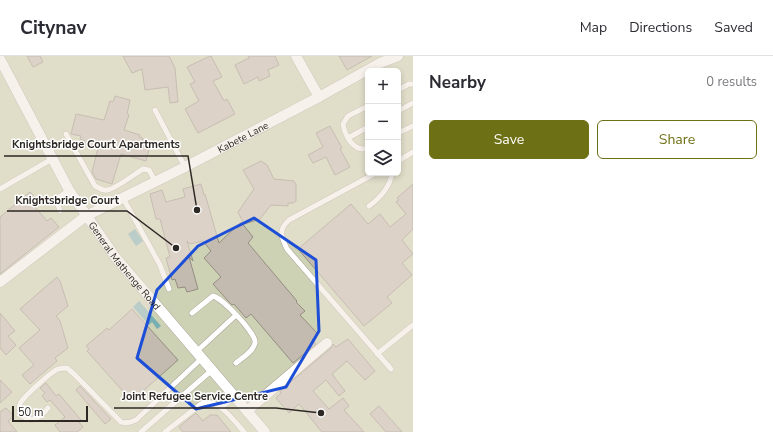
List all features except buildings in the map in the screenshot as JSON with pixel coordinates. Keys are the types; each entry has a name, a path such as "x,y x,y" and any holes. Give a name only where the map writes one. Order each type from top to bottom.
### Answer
{"street":[{"path":"296,56 319,97"},
{"name":"Kabete Lane","path":"0,282 86,216 185,167 319,97 379,60 395,57"},
{"name":"General Mathenge Road","path":"0,59 3,72 69,190 86,216 116,258 265,432"},
{"path":"247,411 327,343"}],"lane":[{"path":"401,89 413,84"},
{"path":"401,109 413,103"},
{"path":"365,108 348,116 343,124 351,143 359,149 365,150"},
{"path":"155,110 185,167"},
{"path":"401,132 413,126"},
{"path":"348,138 365,129"},
{"path":"66,134 95,186 103,190 110,190 143,169 149,170 156,181"},
{"path":"401,159 413,152"},
{"path":"0,189 52,159"},
{"path":"370,176 289,220 284,224 281,232 282,239 287,249 376,354 391,369"},
{"path":"369,206 377,200 384,191 391,180 392,176"},
{"path":"60,211 56,199 69,190"},
{"path":"123,198 160,265 168,289"},
{"path":"192,313 213,296 221,300 236,315 254,337 255,343 252,349 236,363"},
{"path":"48,408 37,418 30,419 22,416 19,406 23,399 52,372 58,368 67,368 121,422 132,422 136,420 236,315"},
{"path":"376,354 413,325"},
{"path":"141,432 212,370"},
{"path":"222,407 235,396"},
{"path":"165,432 204,402 222,407 244,432"}],"highlighted area":[{"path":"254,218 316,260 319,331 286,387 196,409 137,358 157,290 198,246"}],"green space":[{"path":"0,56 413,56 413,432 0,432"}],"water":[{"path":"135,229 143,241 136,246 128,234"},
{"path":"139,301 161,326 157,329 152,322 149,325 133,307"}],"place":[{"name":"Knightsbridge Court Apartments","path":"197,210"},
{"name":"Knightsbridge Court","path":"176,248"},
{"name":"Joint Refugee Service Centre","path":"321,413"}]}
